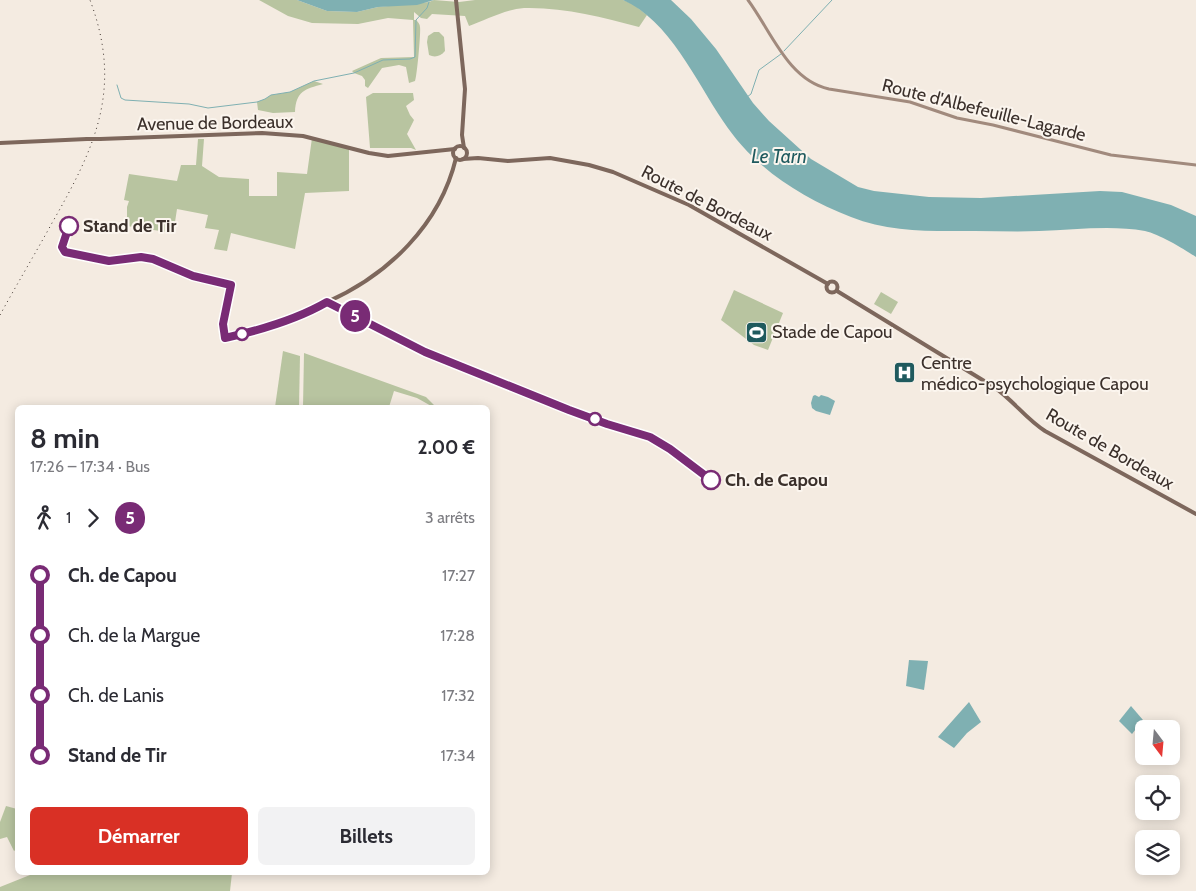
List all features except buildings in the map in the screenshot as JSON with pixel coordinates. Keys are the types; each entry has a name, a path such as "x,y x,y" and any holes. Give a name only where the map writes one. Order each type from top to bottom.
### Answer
{"main road":[{"path":"454,169 466,156 462,135 465,89 456,0"},
{"name":"Route d'Albefeuille-Lagarde","path":"748,0 790,63 807,80 817,86 829,90 910,102 957,118 993,125 1111,155 1196,165"},
{"name":"Avenue de Bordeaux","path":"0,143 276,133 308,137 388,156 455,148"},
{"path":"327,302 362,285 412,242 443,195 454,169 456,158 453,154 462,135"},
{"path":"455,148 460,146 465,150"},
{"name":"Route de Bordeaux","path":"465,150 478,158"},
{"path":"442,151 456,158 463,159"},
{"name":"Route de Bordeaux","path":"463,159 478,158 508,161 550,158 589,165 613,172 693,207 828,284"},
{"path":"836,283 838,286 837,291 829,292 828,284 836,283"},
{"name":"Route de Bordeaux","path":"837,291 1001,392 1046,431 1196,514"}],"green space":[{"path":"259,0 297,0 327,11 357,12 378,7 434,0 459,2 475,0 623,0 633,4 647,15 639,27 568,11 524,8 503,13 469,26 465,16 432,14 427,19 421,18 414,12 414,20 420,26 415,81 409,83 406,67 399,65 382,68 368,88 365,86 365,80 362,76 352,71 381,58 414,57 413,20 388,18 358,24 312,23 288,16"},
{"path":"434,32 439,32 444,37 445,51 440,55 431,56 429,55 427,42 428,36"},
{"path":"314,81 323,84 306,90 300,95 297,99 295,112 273,113 258,110 257,102 271,95 290,92"},
{"path":"373,93 413,93 414,100 406,106 414,120 407,134 416,150 411,148 370,148 366,97"},
{"path":"312,138 349,147 349,191 305,193 295,249 231,233 227,251 214,249 219,230 205,228 208,215 177,209 175,222 169,221 167,232 127,226 127,207 129,201 124,200 129,174 177,181 181,165 196,165 198,139 204,139 202,166 219,177 249,179 249,196 277,196 277,172 307,174"},
{"name":"Stade de Capou","path":"734,290 783,313 768,350 754,345 721,320"},
{"path":"881,292 898,302 891,314 874,304"},
{"path":"283,351 300,356 299,405 275,405"},
{"path":"304,353 426,397 434,405 429,405 417,398 394,391 390,405 303,405"},
{"path":"6,806 15,808 14,851 7,837 0,839 0,822"},
{"path":"30,875 232,875 230,891 0,891 0,887"}],"water":[{"path":"297,0 434,0 417,5 378,7 357,12 327,11"},
{"name":"Le Tarn","path":"623,0 671,0 691,19 716,49 753,103 769,121 811,159 858,187 874,191 929,197 981,198 1100,191 1122,192 1171,205 1196,216 1196,257 1157,235 1132,229 1023,231 912,230 881,226 832,209 796,190 764,167 749,153 723,121 692,70 668,37 639,9"},
{"path":"821,395 835,401 830,415 812,408 813,396 819,397"},
{"path":"909,660 928,661 924,690 906,686"},
{"path":"969,702 981,722 967,733 954,748 938,737"},
{"path":"1131,706 1143,720 1135,720 1135,730 1132,734 1119,721"}],"waterway":[{"path":"784,51 832,0"},
{"path":"117,85 121,98 125,100 189,104 208,108 257,102 271,95 290,92 314,81 354,73 383,60 410,59 415,57 416,20 427,8 429,2"},
{"path":"747,97 751,94 759,70 781,54"}],"railway":[{"path":"0,315 68,195 92,142 100,116 104,89 104,61 100,32 90,0"}],"bus line":[{"name":"5","path":"69,226 62,247 65,252 109,261 141,257 153,259 193,276 231,285 223,324 225,338 290,320 310,312 327,302 425,352 569,410 650,437 670,449 711,480"}],"place":[{"name":"Stand de Tir","path":"69,226"},
{"name":"Stade de Capou","path":"756,332"},
{"name":"Centre médico-psychologique Capou","path":"905,373"},
{"name":"Ch. de Capou","path":"711,480"}]}
